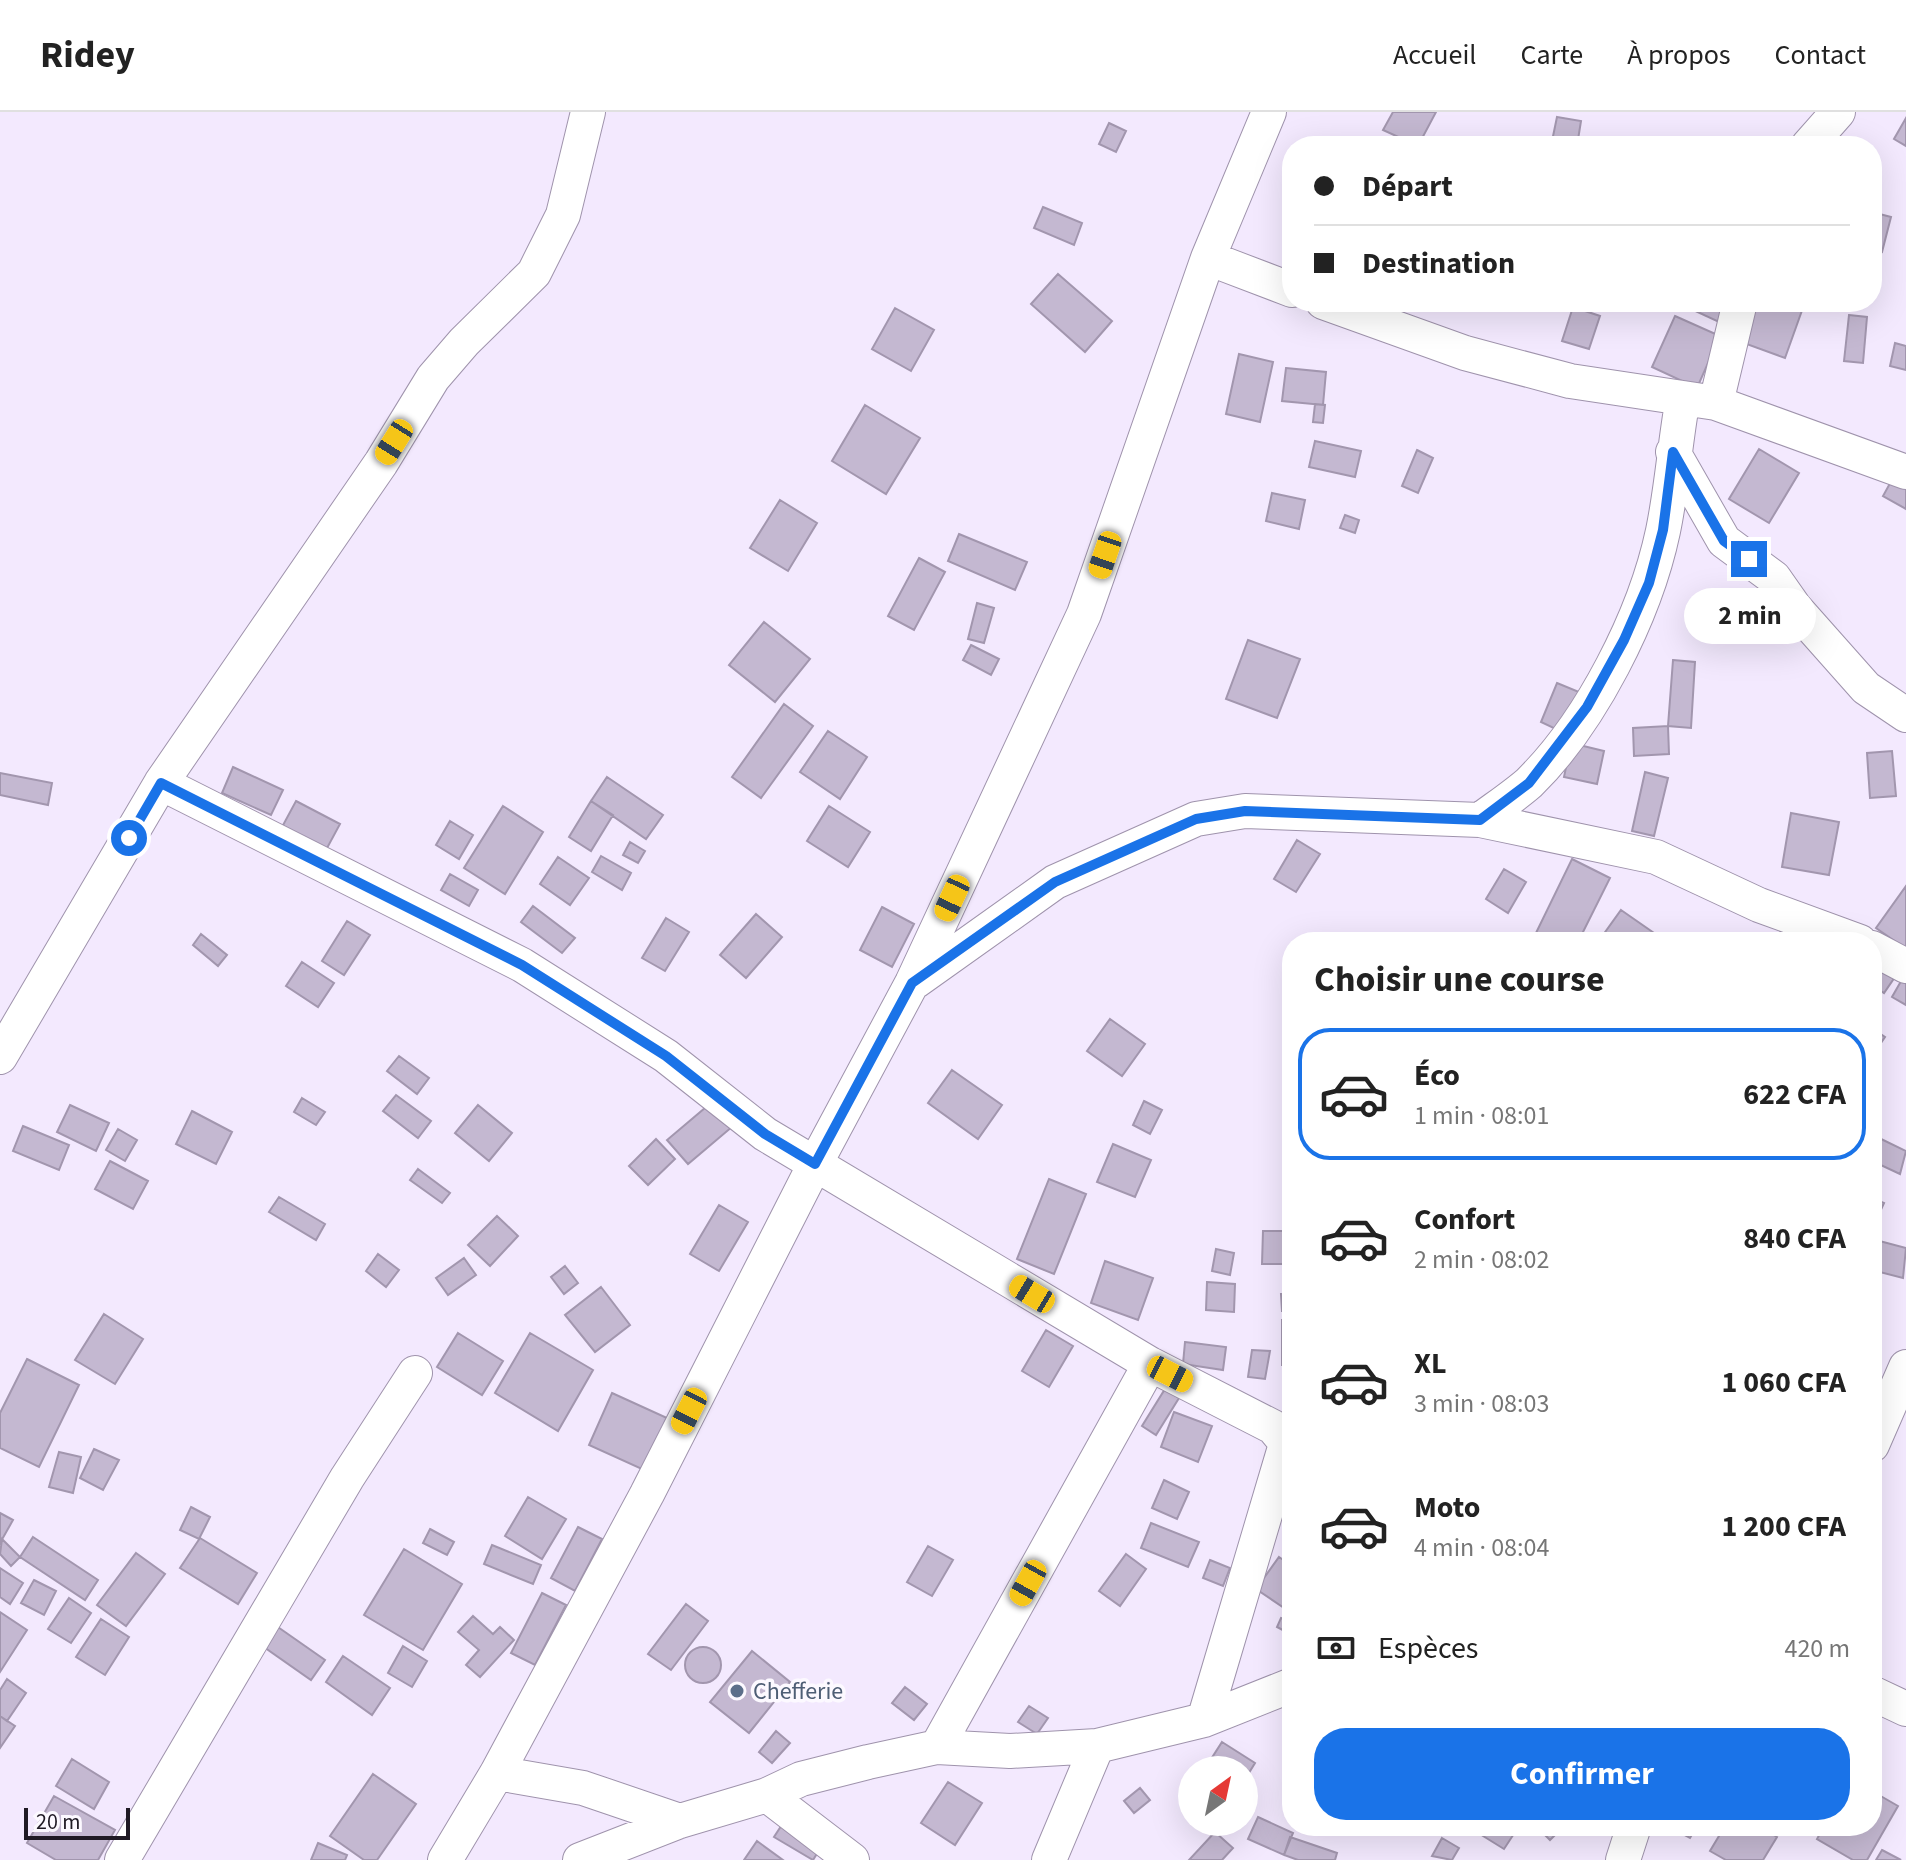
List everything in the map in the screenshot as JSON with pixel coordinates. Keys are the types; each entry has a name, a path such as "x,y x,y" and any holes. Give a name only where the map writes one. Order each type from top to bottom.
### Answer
{"street":[{"path":"0,1057 161,783 381,463 433,378 464,342 534,273 563,215 588,112"},
{"path":"445,1860 497,1773 647,1494 815,1164 912,983 1084,614 1208,258 1269,112"},
{"path":"1817,136 1838,112"},
{"path":"1208,258 1282,286"},
{"path":"1351,312 1465,353 1555,377 1699,400 1906,472"},
{"path":"1480,820 1529,783 1587,707 1624,640 1649,583 1663,530 1673,452 1699,400 1736,312"},
{"path":"1673,452 1724,541 1774,578 1795,608 1866,688 1906,715"},
{"path":"161,783 522,965 666,1056 765,1134 1150,1364 1273,1427 1282,1438"},
{"path":"912,983 1055,882 1196,819 1245,811 1480,820 1656,857 1759,905 1830,932"},
{"path":"1882,955 1906,966"},
{"path":"937,1747 1150,1364"},
{"path":"1882,1422 1906,1367"},
{"path":"122,1860 347,1478 415,1373"},
{"path":"1204,1720 1282,1469"},
{"path":"580,1860 680,1821 767,1795 801,1779 937,1747 1010,1751 1097,1746 1204,1720 1282,1689"},
{"path":"1882,1698 1906,1709"},
{"path":"1049,1860 1097,1746"},
{"path":"497,1773 583,1788 680,1821"},
{"path":"767,1795 852,1860"},
{"path":"1623,1860 1631,1836"}],"building":[{"path":"1393,112 1436,112 1423,136 1396,136 1383,130"},
{"path":"1557,117 1581,121 1579,136 1553,136"},
{"path":"1906,118 1906,146 1894,139"},
{"path":"1109,123 1126,131 1116,152 1099,144"},
{"path":"1043,207 1082,223 1074,245 1034,228"},
{"path":"1882,215 1891,217 1882,252"},
{"path":"1058,274 1112,321 1085,352 1031,304"},
{"path":"895,308 934,330 911,371 872,349"},
{"path":"1571,312 1600,316 1589,349 1562,341"},
{"path":"1698,312 1724,312 1719,322"},
{"path":"1752,312 1801,312 1785,358 1741,342"},
{"path":"1849,315 1867,317 1863,363 1844,361"},
{"path":"1675,316 1720,336 1697,388 1652,367"},
{"path":"1895,343 1906,346 1906,370 1890,366"},
{"path":"1239,354 1273,362 1260,422 1226,414"},
{"path":"1286,368 1326,372 1323,405 1282,401"},
{"path":"1315,404 1325,405 1323,423 1313,422"},
{"path":"865,405 920,438 886,494 832,461"},
{"path":"1315,441 1361,451 1355,477 1309,467"},
{"path":"1759,449 1799,473 1769,523 1729,499"},
{"path":"1417,450 1433,458 1418,493 1402,486"},
{"path":"1894,476 1906,482 1906,509 1883,496"},
{"path":"1272,493 1305,500 1299,529 1266,521"},
{"path":"780,500 817,523 788,571 750,548"},
{"path":"1345,515 1359,520 1355,533 1340,528"},
{"path":"959,534 1027,562 1015,590 948,561"},
{"path":"919,558 945,572 914,630 888,616"},
{"path":"977,603 994,608 984,643 968,639"},
{"path":"764,622 810,659 775,702 729,665"},
{"path":"1248,640 1300,659 1277,718 1226,699"},
{"path":"971,645 999,659 991,675 963,660"},
{"path":"1673,660 1695,662 1691,728 1668,726"},
{"path":"1557,683 1579,692 1562,732 1541,722"},
{"path":"784,704 813,726 761,798 732,777"},
{"path":"1668,726 1669,754 1634,756 1633,728"},
{"path":"828,731 867,757 840,799 800,772"},
{"path":"1571,743 1604,751 1597,784 1564,777"},
{"path":"1892,751 1896,796 1870,798 1867,753"},
{"path":"233,767 283,790 271,815 222,793"},
{"path":"1645,772 1668,778 1654,836 1632,831"},
{"path":"0,773 52,783 48,805 0,795"},
{"path":"607,777 663,815 646,839 591,801"},
{"path":"296,801 340,824 326,850 282,827"},
{"path":"591,801 613,815 591,851 569,837"},
{"path":"503,806 543,832 505,894 464,868"},
{"path":"829,806 870,832 848,867 807,841"},
{"path":"1791,813 1839,822 1829,875 1782,867"},
{"path":"450,821 473,835 459,859 436,845"},
{"path":"1297,840 1320,854 1296,892 1274,879"},
{"path":"630,842 645,851 638,863 623,855"},
{"path":"601,856 631,873 622,890 592,872"},
{"path":"558,857 589,878 570,905 540,884"},
{"path":"1572,859 1610,878 1583,932 1536,932"},
{"path":"1504,869 1526,882 1508,913 1486,899"},
{"path":"450,874 478,890 469,906 441,890"},
{"path":"1906,886 1906,949 1876,928"},
{"path":"533,906 575,938 562,953 521,922"},
{"path":"882,907 914,924 892,967 860,950"},
{"path":"1621,910 1653,932 1605,932"},
{"path":"756,914 782,937 746,978 720,955"},
{"path":"666,918 689,932 665,971 642,958"},
{"path":"347,921 370,935 344,975 322,961"},
{"path":"201,934 227,955 218,966 193,945"},
{"path":"302,962 334,983 318,1007 286,986"},
{"path":"1882,964 1897,974 1882,992"},
{"path":"1906,977 1906,1005 1892,997"},
{"path":"1110,1019 1145,1044 1122,1076 1087,1051"},
{"path":"399,1056 429,1078 417,1094 387,1071"},
{"path":"952,1070 1002,1105 978,1139 928,1103"},
{"path":"396,1095 431,1121 418,1138 383,1111"},
{"path":"718,1097 739,1121 688,1164 667,1140"},
{"path":"302,1098 325,1112 316,1125 294,1112"},
{"path":"1144,1101 1162,1110 1150,1134 1133,1125"},
{"path":"70,1105 109,1123 96,1151 57,1132"},
{"path":"478,1105 512,1133 489,1161 455,1133"},
{"path":"192,1111 232,1132 216,1164 176,1144"},
{"path":"23,1126 69,1145 59,1170 13,1151"},
{"path":"118,1129 137,1140 125,1161 106,1150"},
{"path":"656,1139 675,1159 648,1185 629,1166"},
{"path":"1882,1139 1906,1151 1900,1174 1882,1166"},
{"path":"1113,1144 1151,1160 1135,1197 1097,1182"},
{"path":"110,1161 148,1181 133,1209 95,1189"},
{"path":"418,1169 450,1193 442,1203 410,1180"},
{"path":"1049,1179 1086,1194 1054,1274 1017,1259"},
{"path":"279,1197 325,1224 316,1240 269,1212"},
{"path":"719,1205 748,1222 719,1271 690,1254"},
{"path":"497,1216 518,1236 490,1266 468,1245"},
{"path":"1263,1231 1282,1231 1282,1264 1262,1264"},
{"path":"1882,1242 1906,1248 1903,1278 1882,1273"},
{"path":"1216,1249 1234,1253 1230,1275 1212,1271"},
{"path":"378,1254 399,1270 386,1287 366,1271"},
{"path":"464,1258 476,1275 448,1295 436,1278"},
{"path":"1105,1261 1153,1278 1138,1320 1091,1303"},
{"path":"565,1266 578,1283 564,1294 551,1277"},
{"path":"1207,1282 1235,1284 1234,1312 1206,1310"},
{"path":"601,1287 630,1325 595,1352 565,1315"},
{"path":"104,1314 143,1339 115,1384 75,1360"},
{"path":"1046,1330 1073,1346 1049,1387 1022,1371"},
{"path":"458,1333 503,1361 482,1395 437,1367"},
{"path":"530,1333 593,1370 558,1431 495,1393"},
{"path":"1185,1342 1226,1347 1223,1370 1183,1364"},
{"path":"1252,1350 1270,1351 1265,1379 1248,1377"},
{"path":"27,1359 79,1385 39,1467 0,1448 0,1413"},
{"path":"1165,1389 1179,1398 1156,1435 1142,1426"},
{"path":"612,1393 667,1418 644,1470 589,1445"},
{"path":"1174,1412 1212,1426 1198,1462 1161,1447"},
{"path":"94,1449 119,1460 103,1490 80,1478"},
{"path":"59,1452 81,1457 73,1493 49,1487"},
{"path":"1164,1480 1189,1492 1177,1519 1152,1508"},
{"path":"528,1497 566,1519 542,1559 505,1536"},
{"path":"191,1507 210,1517 199,1539 180,1530"},
{"path":"0,1513 13,1520 0,1543"},
{"path":"1151,1523 1199,1542 1188,1567 1141,1548"},
{"path":"578,1527 602,1539 575,1591 551,1578"},
{"path":"430,1529 454,1542 447,1555 423,1543"},
{"path":"33,1537 98,1580 85,1600 20,1557"},
{"path":"200,1538 257,1573 238,1604 180,1568"},
{"path":"2,1539 20,1557 11,1566 0,1554"},
{"path":"492,1545 541,1565 533,1584 484,1564"},
{"path":"928,1546 953,1560 932,1596 907,1582"},
{"path":"404,1549 462,1584 423,1650 364,1615"},
{"path":"136,1553 165,1574 126,1626 97,1605"},
{"path":"1126,1554 1146,1569 1120,1606 1099,1591"},
{"path":"1279,1557 1282,1559 1282,1607 1256,1589"},
{"path":"1210,1560 1230,1568 1223,1586 1203,1578"},
{"path":"0,1568 23,1583 10,1604 0,1597"},
{"path":"34,1580 56,1591 44,1615 21,1603"},
{"path":"542,1593 566,1605 535,1665 511,1653"},
{"path":"69,1598 91,1613 71,1643 48,1629"},
{"path":"686,1604 708,1621 671,1670 648,1654"},
{"path":"0,1612 27,1630 0,1672"},
{"path":"473,1616 493,1634 500,1627 514,1640 480,1677 466,1665 479,1650 458,1632"},
{"path":"101,1619 129,1637 105,1675 76,1657"},
{"path":"275,1625 325,1660 311,1680 261,1645"},
{"path":"403,1646 427,1661 412,1687 388,1673"},
{"path":"703,1647 715,1653 721,1665 715,1677 703,1683 691,1677 685,1665 691,1653"},
{"path":"752,1651 790,1682 749,1733 710,1702"},
{"path":"343,1656 390,1688 372,1715 326,1682"},
{"path":"7,1679 26,1693 7,1721 0,1716 0,1690"},
{"path":"905,1687 927,1704 914,1720 892,1703"},
{"path":"1029,1706 1048,1718 1037,1734 1018,1722"},
{"path":"0,1716 15,1726 0,1748"},
{"path":"776,1731 790,1743 772,1763 759,1752"},
{"path":"1222,1742 1244,1756 1213,1756"},
{"path":"72,1759 109,1782 94,1809 56,1786"},
{"path":"373,1774 416,1804 377,1860 364,1860 330,1836"},
{"path":"948,1782 982,1803 955,1845 921,1823"},
{"path":"1140,1788 1150,1800 1134,1813 1124,1801"},
{"path":"54,1796 115,1830 98,1860 56,1860 27,1843"},
{"path":"1882,1797 1898,1806 1882,1834"},
{"path":"1258,1817 1282,1828 1282,1836 1292,1836 1284,1855 1248,1839 1249,1836 1258,1836"},
{"path":"785,1820 823,1844 813,1860 774,1837"},
{"path":"1211,1836 1220,1836 1233,1848 1222,1860 1189,1860"},
{"path":"1483,1836 1512,1836 1504,1849"},
{"path":"1719,1836 1777,1837 1763,1860 1726,1860 1710,1851"},
{"path":"1819,1836 1881,1836 1867,1860 1853,1860 1817,1839"},
{"path":"1290,1837 1337,1853 1335,1860 1298,1860 1284,1855"},
{"path":"1442,1838 1459,1848 1452,1860 1432,1856"},
{"path":"757,1841 783,1860 744,1860"},
{"path":"318,1843 347,1855 345,1860 311,1860"},
{"path":"1882,1850 1901,1860 1876,1860"}],"place":[{"name":"Chefferie","path":"737,1691"}],"route":[{"path":"129,838 161,783 522,965 666,1056 765,1134 815,1164 912,983 1055,882 1133,844 1196,819 1245,811 1280,811 1480,820 1529,783 1587,707 1624,640 1649,583 1663,530 1673,452 1724,541 1749,559"}]}
